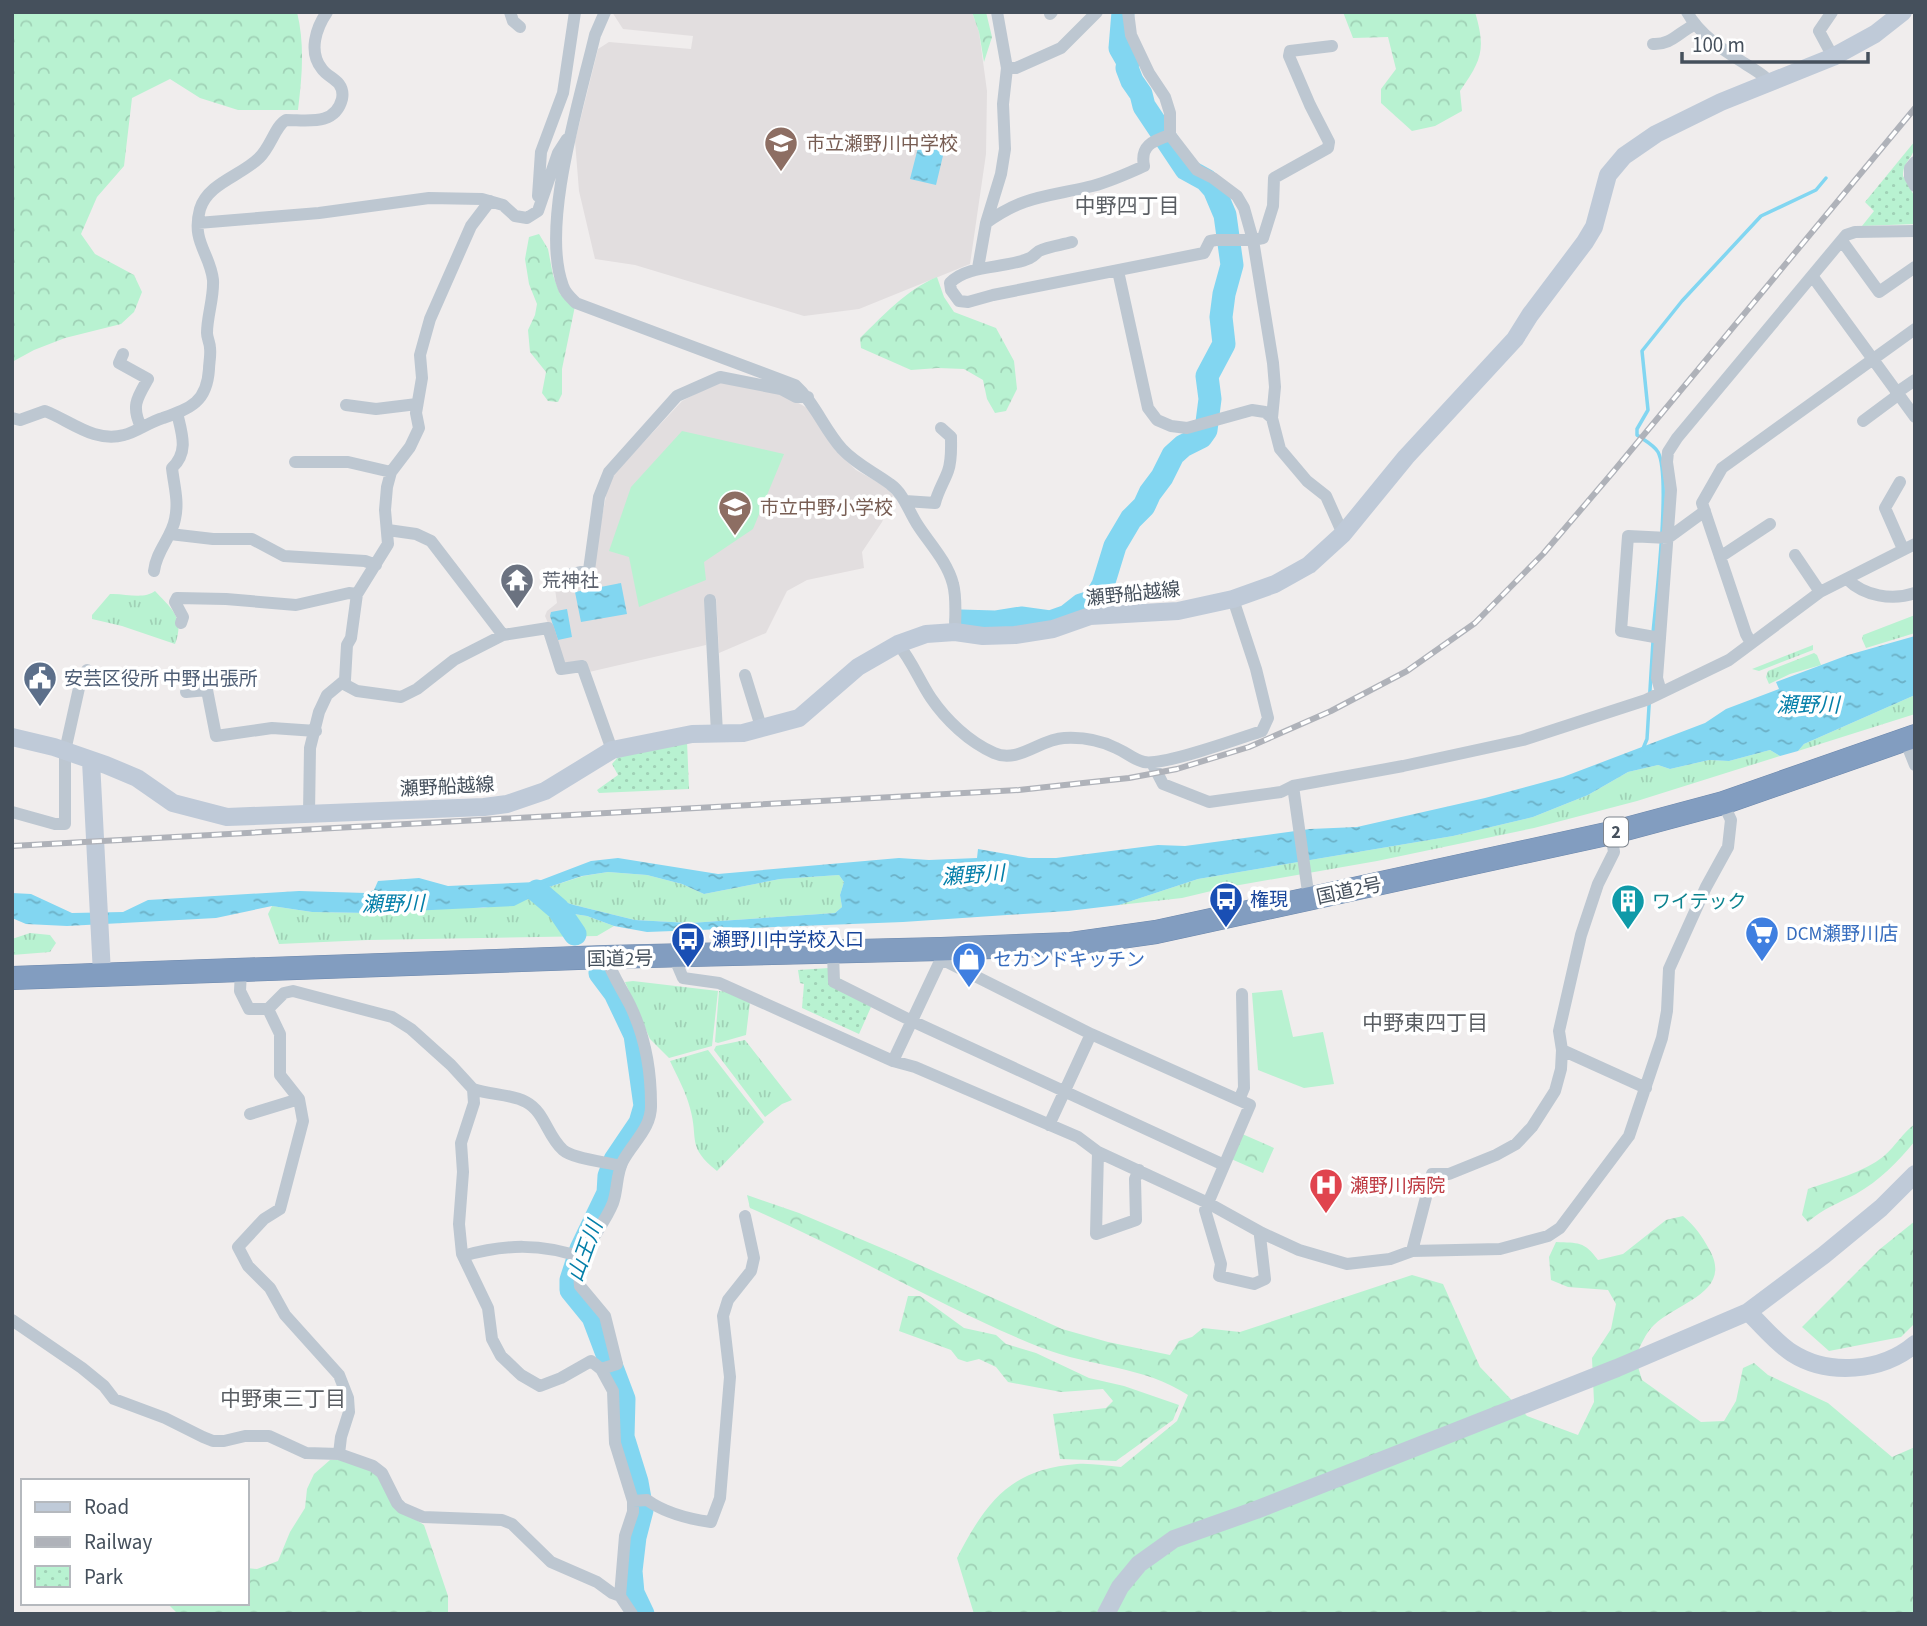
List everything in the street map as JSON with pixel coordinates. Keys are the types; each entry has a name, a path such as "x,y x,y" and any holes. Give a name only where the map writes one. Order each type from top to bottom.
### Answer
{"highway":[{"name":"国道2号","path":"12,978 606,957 941,954 1092,942 1156,932 1308,888 1611,833 1723,803 1910,738"}],"main road":[{"name":"瀬野船越線","path":"12,737 65,751 137,778 173,803 226,817 484,807 508,804 553,787 612,750 692,734 739,734 799,718 858,667 898,644 926,634 955,632 983,636 1035,633 1090,616 1178,611 1233,598 1275,584 1310,565 1343,534 1406,457 1515,339 1586,242 1594,227 1608,175 1616,163 1656,134 1721,102 1833,57 1875,34 1903,12"},
{"path":"91,761 102,974"},
{"path":"1107,1614 1119,1587 1139,1564 1174,1539 1256,1510 1617,1368 1748,1312 1862,1224 1915,1174"},
{"path":"1748,1312 1791,1353 1826,1368 1861,1367 1904,1354 1915,1345"}],"street":[{"path":"12,418 20,421 45,411 93,435 107,437 125,435 195,405 208,386 211,351 206,335 213,281 210,265 198,237 200,208 214,188 238,175 258,159 271,145 281,123 286,120 325,120 332,117 338,108 343,93 339,83 320,68 315,52 315,34 327,12"},
{"path":"510,12 513,21 520,27"},
{"path":"540,204 538,192 541,152 563,93 575,12"},
{"path":"606,12 595,35 557,206 556,251 564,289 576,303 795,385 808,397 841,448 860,467 890,484 905,501 915,522 946,567 954,585 955,632"},
{"path":"978,268 986,223 1002,174 1005,149 1003,104 1007,68 997,12"},
{"path":"1076,12 1085,25"},
{"path":"1007,68 1016,68 1060,48 1097,12"},
{"path":"1128,12 1130,35 1149,73 1165,97 1170,113 1170,135 1197,170 1237,196 1244,208 1253,240 1273,363 1275,387 1272,418 1280,449 1307,481 1326,496 1343,534"},
{"path":"1687,12 1694,26 1770,82"},
{"path":"1832,12 1819,32 1833,57"},
{"path":"1653,44 1672,41 1694,26"},
{"path":"1072,242 991,269 978,268 950,282 951,290 959,301 968,302 1204,253 1210,241 1263,238 1273,206 1275,178 1328,148 1329,142 1289,56 1290,51 1332,46"},
{"path":"198,223 319,213 429,198 482,199 503,205 522,219 538,211 558,153 572,130"},
{"path":"986,223 1007,208 1043,195 1104,183 1144,166 1142,156 1146,146 1170,135"},
{"path":"1915,162 1910,168 1910,177 1915,186"},
{"path":"309,814 310,748 321,705 327,695 345,680 347,645 351,638 357,594 388,544 385,506 391,472 410,447 419,428 417,404 422,379 420,355 430,319 471,226 490,201"},
{"path":"1655,695 1657,678 1653,637 1661,538 1671,490 1668,452 1846,236 1855,232 1915,231"},
{"path":"1842,241 1879,292 1915,267"},
{"path":"1118,271 1148,408 1157,420 1171,426 1187,428 1252,410 1265,412 1272,418"},
{"path":"1813,277 1915,417"},
{"path":"1751,643 1702,503 1722,468 1915,329"},
{"path":"123,354 119,363 148,379 137,399 135,410 141,427"},
{"path":"555,578 589,570 599,497 609,472 677,396 720,377 781,389 796,397 808,397"},
{"path":"1863,421 1915,380"},
{"path":"346,405 376,409 417,404"},
{"path":"154,571 164,541 175,520 177,499 172,468 184,450 177,413"},
{"path":"905,501 935,503 938,488 948,470 951,452 951,437 941,428"},
{"path":"295,462 348,462 391,472"},
{"path":"1152,763 1163,784 1209,802 1280,792 1293,786 1523,740 1655,695 1728,660 1820,592 1909,547 1885,508 1900,482"},
{"path":"1653,637 1621,631 1628,536 1661,538 1705,510"},
{"path":"1720,557 1770,524"},
{"path":"388,530 416,534 431,541 503,635"},
{"path":"170,534 213,539 252,539 285,556 365,561 376,565"},
{"path":"1795,555 1820,592"},
{"path":"1847,579 1857,589 1894,598 1915,593"},
{"path":"181,623 183,617 175,602 177,598 226,598 296,605 349,593 357,594"},
{"path":"898,644 949,722 993,753 1005,757 1020,754 1055,739 1081,738 1104,743 1143,762 1152,763 1199,752 1262,731 1268,718 1256,669 1233,598"},
{"path":"710,600 717,733"},
{"path":"342,683 357,691 401,697 417,689 454,660 503,635 548,628 561,668 582,666 612,750"},
{"path":"12,812 55,824 65,824 65,751 79,688 87,670"},
{"path":"745,676 762,730"},
{"path":"186,692 207,690 216,736 272,728 316,731"},
{"path":"1910,738 1915,765"},
{"path":"1293,786 1308,888"},
{"path":"674,957 683,978 719,983 893,1061 915,1067 1078,1137 1098,1152 1208,1203 1299,1250 1347,1264 1391,1259 1412,1251 1500,1249 1548,1236 1560,1228 1629,1136 1662,1038 1667,1011 1669,969 1706,887 1728,847 1731,820 1723,803"},
{"path":"1412,1251 1432,1174 1449,1174 1516,1144 1532,1127 1555,1091 1561,1069 1559,1031 1581,935 1598,884 1614,852 1611,833"},
{"path":"833,954 834,982 912,1021 1224,1165"},
{"path":"893,1061 941,954 1091,1034 1250,1105 1205,1210 1221,1264 1219,1276 1255,1284 1265,1279 1260,1236 1262,1233"},
{"path":"602,1369 615,1364 605,1316 580,1286 579,1257 612,1203 617,1165 646,1127 652,1106 645,1043 631,1006 616,982 606,957"},
{"path":"241,970 240,991 249,1009 268,1009 284,993 293,991 392,1017 411,1029 473,1089 499,1096 512,1096 537,1109 549,1132 565,1152 617,1165"},
{"path":"1239,1100 1244,1088 1242,994"},
{"path":"268,1009 280,1034 280,1075 299,1099 302,1130 281,1209 264,1219 238,1247 248,1266 270,1289 285,1315 339,1375 348,1398 349,1412 339,1454"},
{"path":"1049,1125 1091,1034"},
{"path":"1562,1050 1646,1088"},
{"path":"473,1089 474,1103 461,1143 463,1172 459,1224 463,1256 488,1308 492,1339 508,1364 540,1386 591,1361 602,1369 613,1391 615,1443 638,1501 625,1536 620,1596"},
{"path":"250,1114 299,1099"},
{"path":"1098,1152 1096,1234 1136,1220 1135,1179 1139,1170"},
{"path":"638,1501 664,1507 684,1518 711,1522 720,1498 730,1377 723,1316 728,1300 751,1270 754,1258 745,1216"},
{"path":"463,1256 489,1248 526,1246 547,1247 579,1257"},
{"path":"12,1320 82,1368 104,1386 114,1399 166,1418 212,1441 269,1436 306,1453 339,1454 373,1466 382,1474 397,1503 423,1517 502,1520 512,1524 551,1562 597,1582 620,1596 632,1614"}],"shaded area":[{"name":"市立瀬野川中学校","path":"612,12 972,12 979,32 987,91 986,154 970,264 859,309 804,316 635,265 595,259 579,191 575,141 598,49 609,42 691,49 693,36 623,29"},
{"name":"市立中野小学校","path":"720,381 779,392 809,409 836,451 856,470 881,484 893,495 882,522 862,552 864,568 807,580 787,591 766,633 719,653 716,597 706,596 706,645 589,672 585,660 565,663 545,616 557,603 555,589 559,580 591,573 607,491 614,474 682,401"}],"green space":[{"path":"12,12 297,12 302,61 298,110 238,110 200,98 170,79 132,98 124,166 97,197 81,234 95,254 134,275 142,292 134,312 121,324 65,338 12,362"},
{"path":"972,12 986,12 992,37 984,62 979,32"},
{"path":"1343,12 1475,12 1480,36 1480,54 1460,91 1462,111 1435,126 1412,131 1381,103 1381,89 1396,69 1388,37 1353,38"},
{"path":"1915,141 1903,176 1915,197 1915,224 1862,226 1874,211 1865,202"},
{"path":"539,234 548,249 560,294 575,306 562,369 562,394 558,402 548,401 542,393 546,372 530,352 528,330 537,304 529,284 525,259 529,237"},
{"path":"937,277 944,297 954,312 996,328 1014,361 1017,389 1006,411 995,413 987,399 983,380 964,369 911,370 861,348 860,338 887,312 915,289"},
{"path":"682,431 784,454 753,529 704,562 706,580 639,607 629,557 609,551 631,487"},
{"path":"155,591 178,621 175,644 92,619 92,615 110,594 139,596"},
{"path":"1915,615 1915,633 1866,648 1863,635"},
{"path":"1813,645 1813,650 1759,671 1752,669"},
{"path":"1814,653 1821,665 1790,674 1769,684 1766,677 1768,671"},
{"path":"1915,695 1915,714 1798,751 1804,744"},
{"path":"687,741 689,789 599,793 597,790 618,775 612,764 619,756"},
{"path":"1770,750 1780,756 1637,801 1534,828 1182,898 1119,905 1198,879 1453,836 1533,817 1588,795 1628,772 1658,765 1670,769 1709,760 1729,761"},
{"path":"608,872 647,875 682,884 704,894 780,879 839,875 844,882 840,895 842,907 835,913 690,923 635,920 574,905 547,896 540,890 583,876"},
{"path":"528,899 540,902 554,911 587,916 614,926 597,936 279,944 268,914 272,906 312,912 369,913 449,907 483,908"},
{"path":"30,933 50,935 56,943 50,952 12,955 12,939"},
{"path":"829,968 871,1007 859,1034 802,1008 804,984 800,983 798,970"},
{"path":"625,982 718,991 712,1046 669,1058 650,1039"},
{"path":"1282,990 1293,1037 1323,1032 1334,1084 1304,1088 1258,1070 1252,993"},
{"path":"719,991 731,992 750,1002 746,1035 718,1043 715,1042"},
{"path":"745,1040 792,1100 765,1117 714,1050 716,1046"},
{"path":"708,1050 764,1122 717,1171 697,1149 688,1102 670,1061"},
{"path":"1915,1124 1915,1141 1888,1170 1864,1189 1808,1222 1802,1215 1808,1189 1848,1176 1876,1162"},
{"path":"1240,1133 1274,1148 1263,1173 1229,1158"},
{"path":"747,1195 799,1213 891,1252 1062,1329 1170,1355 1179,1341 1192,1337 1203,1328 1240,1332 1412,1275 1443,1284 1480,1367 1527,1416 1578,1435 1594,1402 1592,1358 1611,1329 1616,1304 1608,1290 1568,1287 1551,1280 1549,1257 1556,1242 1580,1244 1589,1249 1598,1260 1623,1254 1666,1220 1683,1216 1698,1231 1709,1249 1715,1264 1714,1276 1709,1286 1700,1294 1664,1317 1648,1332 1635,1357 1642,1380 1701,1422 1724,1421 1736,1401 1743,1368 1754,1363 1768,1375 1828,1403 1892,1457 1915,1447 1915,1614 974,1614 957,1558 990,1505 1017,1481 1054,1467 1082,1464 1121,1467 1177,1421 1188,1395 1154,1378 1061,1354 1005,1332 750,1208"},
{"path":"1915,1221 1915,1323 1901,1337 1829,1351 1802,1327 1880,1249"},
{"path":"908,1296 920,1296 964,1328 996,1335 1006,1344 1036,1353 1089,1378 1124,1386 1179,1405 1173,1420 1116,1461 1060,1459 1053,1414 1106,1408 1113,1401 1103,1389 1061,1392 1008,1382 996,1367 979,1359 967,1362 958,1359 951,1350 899,1331"},
{"path":"330,1460 357,1460 372,1469 406,1513 424,1525 448,1596 448,1614 178,1614 169,1605 248,1605 248,1568 257,1569 278,1561 290,1532 305,1508 307,1489 314,1474"}],"water":[{"path":"922,132 947,139 936,185 910,179"},
{"path":"621,583 627,614 581,622 575,592"},
{"path":"567,609 572,637 558,640 551,612"},
{"name":"瀬野川","path":"1915,636 1915,695 1804,744 1798,751 1780,756 1770,750 1729,761 1709,760 1670,769 1658,765 1628,772 1588,795 1533,817 1453,836 1198,879 1119,905 903,922 647,932 614,926 587,916 554,911 540,902 528,899 514,906 369,913 312,912 272,906 216,918 67,926 26,924 12,918 12,893 31,894 72,913 123,912 148,900 299,891 366,893 374,890 378,881 419,878 448,886 536,882 591,861 618,858 718,874 899,858 977,858 978,849 1029,858 1056,858 1158,845 1185,846 1310,829 1357,827 1563,777 1705,723 1726,709 1779,689 1776,682 1848,655","holes":["608,872 647,875 682,884 704,894 780,879 839,875 844,882 840,895 842,907 835,913 690,923 635,920 574,905 547,896 540,890 582,876"]}],"waterway":[{"path":"961,621 995,622 1021,618 1050,622 1094,601 1103,585 1115,546 1131,519 1144,506 1173,455 1183,446 1201,437 1206,430 1210,399 1207,376 1224,344 1221,317 1232,265 1225,215 1214,189 1206,180 1186,169 1144,106 1120,48 1123,12"},
{"path":"1653,633 1662,539 1663,486 1658,452 1637,435 1637,429 1648,410 1642,351 1682,301 1761,216 1816,190 1826,178"},
{"path":"1642,751 1647,739 1653,641"},
{"name":"山王川","path":"537,891 558,909 575,934"},
{"name":"山王川","path":"600,973 615,993 635,1035 645,1106 640,1123 615,1160 609,1176 608,1193 581,1249 571,1280 571,1290 593,1317 624,1399 623,1437 637,1482 642,1510 631,1571 633,1593 643,1614"}],"railway":[{"path":"12,846 1019,790 1129,778 1177,769 1249,747 1331,711 1407,671 1475,623 1543,554 1915,108"}],"place":[{"name":"市立瀬野川中学校","path":"781,173"},
{"name":"市立中野小学校","path":"735,537"},
{"name":"荒神社","path":"517,610"},
{"name":"安芸区役所 中野出張所","path":"40,708"},
{"name":"権現","path":"1226,929"},
{"name":"ワイテック","path":"1628,931"},
{"name":"DCM瀬野川店","path":"1762,963"},
{"name":"瀬野川中学校入口","path":"688,969"},
{"name":"セカンドキッチン","path":"969,989"},
{"name":"瀬野川病院","path":"1326,1215"}],"district":[{"name":"中野四丁目","path":"1127,206"},
{"name":"中野東四丁目","path":"1425,1023"},
{"name":"中野東三丁目","path":"283,1399"}]}
